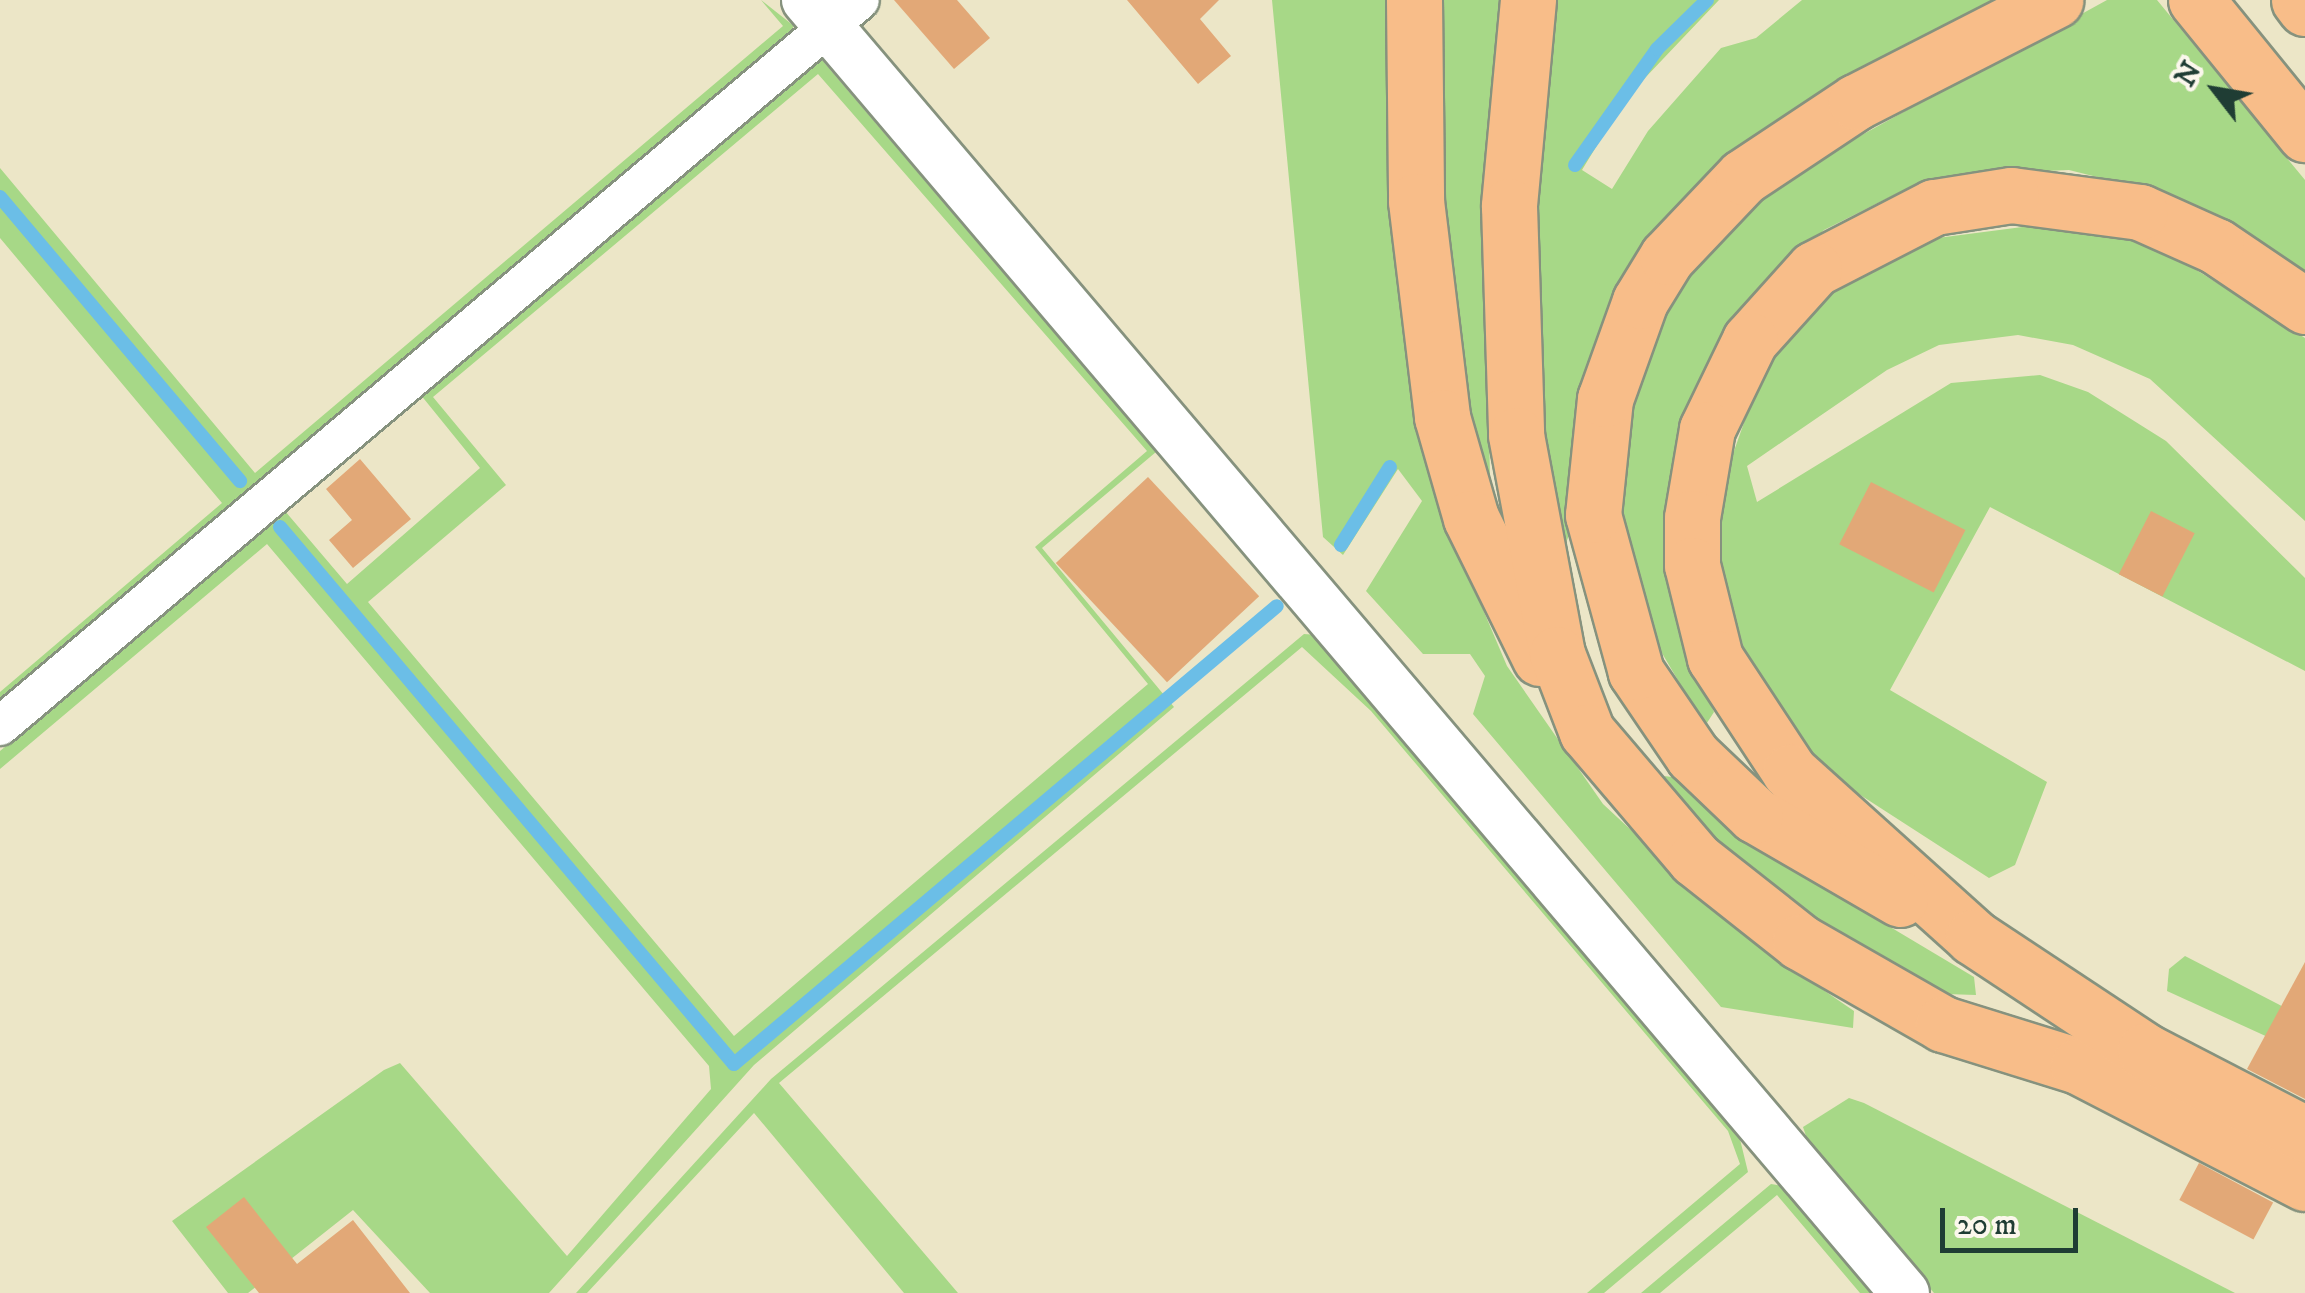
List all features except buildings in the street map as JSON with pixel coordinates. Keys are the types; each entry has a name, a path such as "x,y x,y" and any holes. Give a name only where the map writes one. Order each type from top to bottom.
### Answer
{"highway":[{"path":"1414,0 1418,221 1442,417 1492,569 1587,732 1695,859 1816,952 1943,1024 2078,1066 2305,1182"},
{"path":"1528,0 1509,206 1516,435 1558,654 1587,732"},
{"path":"2056,0 1792,140 1706,213 1640,301 1604,398 1595,457 1594,515 1616,624 1636,672 1694,756 1755,815 1973,937 2145,1051 2305,1134"},
{"path":"2196,0 2305,134"},
{"path":"2299,0 2305,8"},
{"path":"1973,937 1790,772 1715,658 1692,564 1692,518 1725,386 1750,340 1814,269 1894,222 1971,198 2053,196 2140,212 2216,246 2305,306"}],"street":[{"path":"0,726 831,9 1905,1293"}],"green space":[{"path":"761,0 794,26 788,35 0,704 0,692 222,503 0,238 0,168 255,473 783,26"},
{"path":"1272,0 1388,0 1394,247 1421,435 1442,513 1507,666 1603,804 1746,937 1854,1011 1853,1028 1721,1007 1473,714 1485,676 1470,654 1423,654 1366,591 1422,501 1398,469 1343,555 1323,537"},
{"path":"1438,0 1503,0 1484,208 1490,476 1468,425 1444,249"},
{"path":"1552,0 1719,0 1625,99 1582,170 1612,189 1648,131 1721,48 1756,38 1802,0 2006,0 1850,77 1707,176 1566,543 1558,541 1540,425 1533,252"},
{"path":"2107,0 2157,0 2305,180 2305,274 2169,195 2069,170 1962,174 1908,188 1824,230 1731,322 1675,445 1668,572 1684,645 1714,712 1705,726 1643,621 1620,509 1629,411 1662,315 1710,245 1780,180"},
{"path":"822,60 1156,452 1042,548 1174,707 754,1065 549,1293 430,1293 353,1210 248,1293 228,1293 172,1221 384,1070 400,1063 567,1256 711,1089 709,1066 267,544 0,769 0,751 285,511 347,584 480,468 420,394","holes":["818,74 1147,451 1035,547 1148,684 734,1036 368,602 506,485 433,397"]},
{"path":"2054,223 2158,246 2305,338 2305,521 2150,379 2073,345 2018,335 1939,345 1887,370 1747,466 1757,502 1951,383 2040,375 2088,392 2166,441 2305,578 2305,671 1990,507 1890,690 2047,782 2015,865 1989,878 1848,787 1809,752 1748,664 1721,565 1723,482 1763,369 1842,283 1922,240"},
{"path":"1304,634 1317,635 1737,1127 1748,1172 1604,1293 1587,1293 1740,1164 1728,1131 1371,711 1302,647 779,1083 958,1293 904,1293 754,1113 587,1293 576,1293 771,1079"},
{"path":"1664,776 1680,778 1758,848 1974,977 1976,995 1946,994 1820,926 1736,863"},
{"path":"2185,956 2305,1018 2305,1054 2167,991 2169,969"},
{"path":"1849,1098 2235,1293 1934,1293 1810,1148 1803,1127"},
{"path":"1771,1184 1783,1186 1874,1293 1860,1293 1777,1195 1660,1293 1641,1293"}],"waterway":[{"path":"1575,165 1657,49 1707,0"},
{"path":"0,197 240,481"},
{"path":"1341,545 1390,467"},
{"path":"280,527 734,1064 1277,606"}]}
